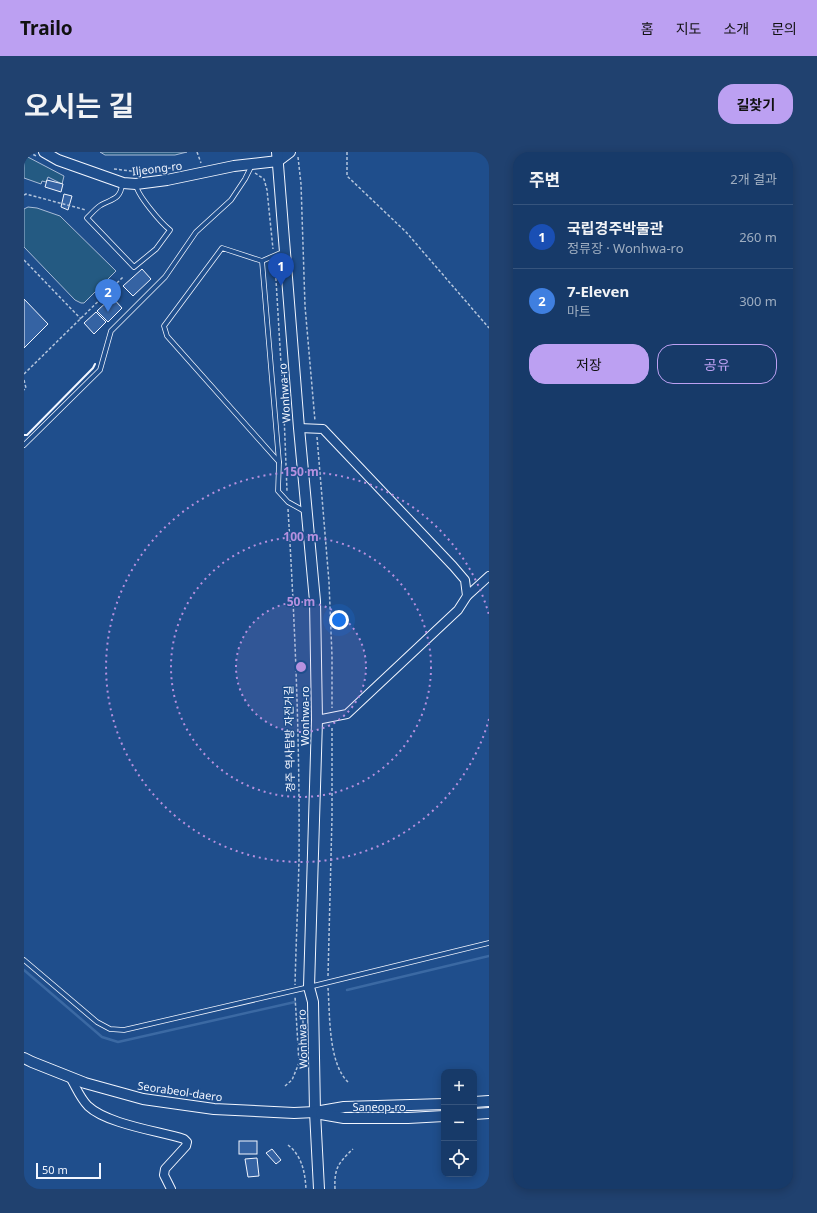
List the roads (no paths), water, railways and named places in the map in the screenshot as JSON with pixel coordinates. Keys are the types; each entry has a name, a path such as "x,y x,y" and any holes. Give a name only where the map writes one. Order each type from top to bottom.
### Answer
{"street":[{"path":"277,156 290,152"},
{"name":"Iljeong-ro","path":"42,155 122,183 136,184 249,167 277,156"},
{"name":"Wonhwa-ro","path":"277,156 286,251 299,428 315,601 317,720 309,987 313,1002 315,1112"},
{"path":"299,428 323,429 453,566 465,580 468,596"},
{"path":"317,720 347,714 458,610 468,596 489,576"},
{"name":"Seorabeol-daero","path":"24,1058 85,1083 143,1099 214,1109 294,1113 315,1112"},
{"path":"70,1077 82,1098 96,1112 123,1123 184,1138 187,1142 186,1146 165,1169 164,1175 171,1189"},
{"path":"477,1102 489,1101"},
{"name":"Saneop-ro","path":"315,1112 344,1107 441,1104"},
{"path":"315,1112 319,1189"},
{"name":"Saneop-ro","path":"315,1112 344,1118 408,1118 441,1116"},
{"path":"477,1114 489,1113"}],"lane":[{"path":"24,445 100,370 111,331 165,277 196,232 231,200 240,188 249,167"},
{"path":"122,183 122,188 114,199 100,205 87,218 134,267 156,249 170,230 144,202 136,188 136,184"},
{"path":"278,462 167,336 164,326 222,248 262,261 286,251"},
{"path":"262,261 278,462 278,491 288,502 307,513"},
{"path":"24,960 97,1022 110,1029 124,1030 295,991 489,943"}],"waterway":[{"path":"347,990 489,956"},
{"path":"24,970 102,1037 118,1042 295,1002"}],"place":[{"name":"국립경주박물관","path":"281,286"},
{"name":"7-Eleven","path":"108,312"}]}
